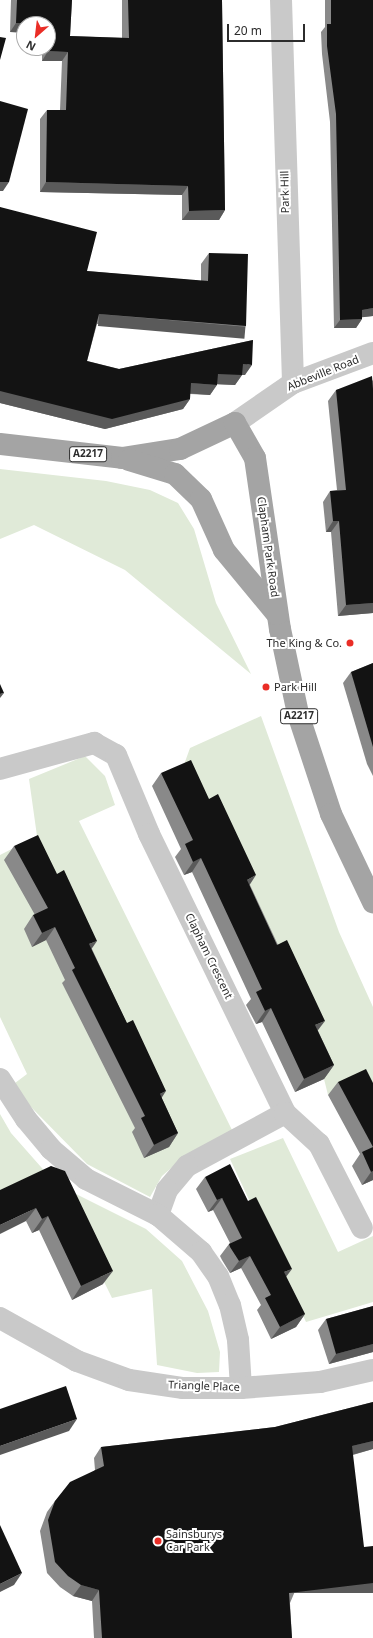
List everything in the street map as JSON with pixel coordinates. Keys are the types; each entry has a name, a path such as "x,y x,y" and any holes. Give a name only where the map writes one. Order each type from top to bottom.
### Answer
{"main road":[{"name":"A2217","path":"0,444 122,458 180,449 235,423"},
{"name":"Clapham Park Road","path":"235,423 255,458 278,616 298,714 331,814 373,902"},
{"path":"122,458 175,474 185,483 206,507 224,550 278,616"}],"street":[{"name":"Park Hill","path":"281,0 293,383"},
{"name":"Abbeville Road","path":"235,423 293,383 373,353"},
{"name":"Clapham Crescent","path":"0,768 94,743 116,755 149,834 285,1113"},
{"path":"0,1079 26,1119 51,1149 86,1179 158,1215 201,1252 218,1276 230,1305 238,1340 241,1388"},
{"path":"158,1215 167,1190 187,1166 285,1113 319,1144 362,1228"},
{"name":"Triangle Place","path":"0,1318 77,1361 129,1380 183,1388 241,1388 320,1382 373,1370"}],"green space":[{"path":"0,469 106,481 150,490 178,503 194,529 216,603 251,674 125,570 34,525 0,539"},
{"path":"261,716 339,932 373,1007 373,1117 357,1082 328,1095 324,1079 181,773 190,748"},
{"path":"85,756 105,776 115,805 79,821 233,1132 185,1156 162,1176 150,1197 87,1164 28,1104 15,1083 27,1074 0,1017 0,855 37,836 29,779"},
{"path":"0,1114 11,1133 56,1184 0,1199"},
{"path":"283,1138 338,1252 373,1236 373,1302 306,1322 230,1159"},
{"path":"56,1184 146,1229 182,1261 208,1311 220,1352 219,1372 197,1373 157,1365 152,1289 112,1298"}],"building":[{"path":"17,0 72,0 70,36 129,38 128,0 222,0 225,210 189,211 188,186 46,182 47,110 66,110 68,52 56,51 56,16 16,16"},
{"path":"331,0 373,0 373,308 362,310 362,319 340,320 336,114 327,46 327,24 331,24"},
{"path":"0,37 6,38 0,60"},
{"path":"0,101 28,109 9,182 0,182"},
{"path":"0,207 97,232 87,271 208,281 209,253 248,254 246,326 99,314 87,361 119,369 253,340 252,365 243,364 242,375 218,374 217,385 191,383 190,399 112,419 0,391"},
{"path":"372,376 373,603 346,605 339,521 333,521 330,491 346,490 336,390"},
{"path":"373,663 373,747 351,672"},
{"path":"0,684 4,693 0,694"},
{"path":"191,760 209,799 218,794 256,875 247,880 277,945 287,940 325,1021 315,1025 334,1065 304,1079 271,1008 265,1011 256,992 262,989 201,858 193,862 185,844 193,840 161,773"},
{"path":"38,835 57,874 64,870 97,941 89,944 127,1023 133,1020 166,1091 160,1094 178,1133 154,1145 141,1118 145,1116 72,970 75,968 55,927 42,933 33,915 48,908 14,846"},
{"path":"366,1069 373,1083 373,1147 338,1082"},
{"path":"373,1147 373,1171 371,1172 362,1152"},
{"path":"230,1164 248,1201 256,1197 292,1269 284,1272 305,1314 280,1327 265,1298 271,1295 250,1256 239,1261 230,1247 229,1244 242,1238 222,1198 217,1200 205,1177"},
{"path":"51,1166 65,1171 113,1271 81,1286 48,1216 42,1219 36,1208 0,1225 0,1190"},
{"path":"373,1306 373,1344 336,1354 326,1319"},
{"path":"66,1386 77,1419 0,1446 0,1409"},
{"name":"Sainsburys Car Park","path":"373,1402 373,1441 352,1446 364,1547 373,1546 373,1583 289,1593 292,1638 102,1638 99,1590 81,1585 68,1576 55,1562 48,1520 55,1501 70,1482 104,1466 101,1447 275,1427"},
{"path":"0,1525 22,1573 0,1584"}],"place":[{"name":"The King & Co.","path":"350,643"},
{"name":"Park Hill","path":"266,687"},
{"name":"Sainsburys Car Park","path":"158,1541"}]}
